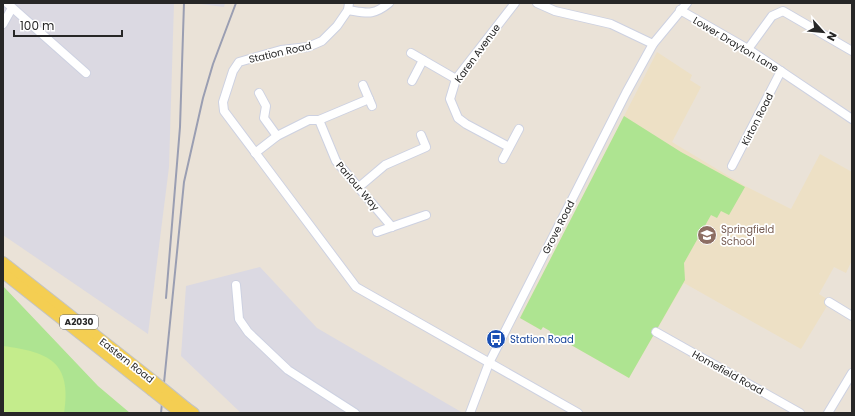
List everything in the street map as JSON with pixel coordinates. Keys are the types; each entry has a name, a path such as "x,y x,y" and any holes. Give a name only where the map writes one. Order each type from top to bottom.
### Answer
{"main road":[{"name":"Eastern Road","path":"3,262 152,386"},
{"name":"Eastern Road","path":"3,273 187,411"}],"street":[{"path":"348,6 370,14 376,13 388,3"},
{"name":"Karen Avenue","path":"509,147 466,124 458,118 450,99 456,79 515,3"},
{"path":"537,3 555,11 611,24 653,44 687,3"},
{"path":"3,24 9,6 86,73"},
{"name":"Station Road","path":"348,6 337,26 322,40 308,47 281,50 239,62 232,71 223,102 224,112 356,287 578,413"},
{"name":"Lower Drayton Lane","path":"680,10 748,49 852,119"},
{"path":"748,49 772,16 783,11 852,51"},
{"name":"Grove Road","path":"470,413 489,362 623,99 653,44"},
{"path":"411,53 456,79"},
{"path":"412,81 423,60"},
{"name":"Kirton Road","path":"732,166 781,71"},
{"path":"255,153 277,136 309,120 319,120 370,102 363,85"},
{"path":"259,93 266,106 264,118 277,136"},
{"name":"Parlour Way","path":"319,120 336,160 392,227"},
{"path":"502,159 519,129"},
{"path":"359,187 385,165 426,147 421,135"},
{"path":"377,232 426,215"},
{"path":"236,285 239,319 248,332 288,370 355,413"},
{"path":"829,302 852,316"},
{"name":"Homefield Road","path":"656,332 800,413"},
{"path":"828,413 852,373"}],"shaded area":[{"path":"3,3 174,3 169,167 148,334 3,235"},
{"path":"193,3 225,3 224,7"},
{"name":"Springfield School","path":"657,52 692,75 690,80 701,87 672,142 745,186 791,209 820,154 852,172 852,260 846,273 834,267 819,294 830,301 801,349 684,283 629,378 550,333 550,331 543,327 541,330 520,318"},
{"path":"260,267 317,328 463,413 241,413 181,356 186,286"}],"green space":[{"path":"624,116 681,152 745,187 729,215 721,211 717,218 711,215 684,263 685,280 629,378 550,333 550,331 543,327 541,330 520,318"},
{"path":"3,286 98,386 130,413 3,413"},
{"path":"3,346 33,352 44,356 53,362 60,371 64,381 66,395 64,413 3,413"}],"railway":[{"path":"166,298 180,127 184,3"},
{"path":"161,413 184,182 203,98 213,64 236,3"}],"place":[{"name":"Springfield School","path":"707,235"},
{"name":"Station Road","path":"496,339"}]}
